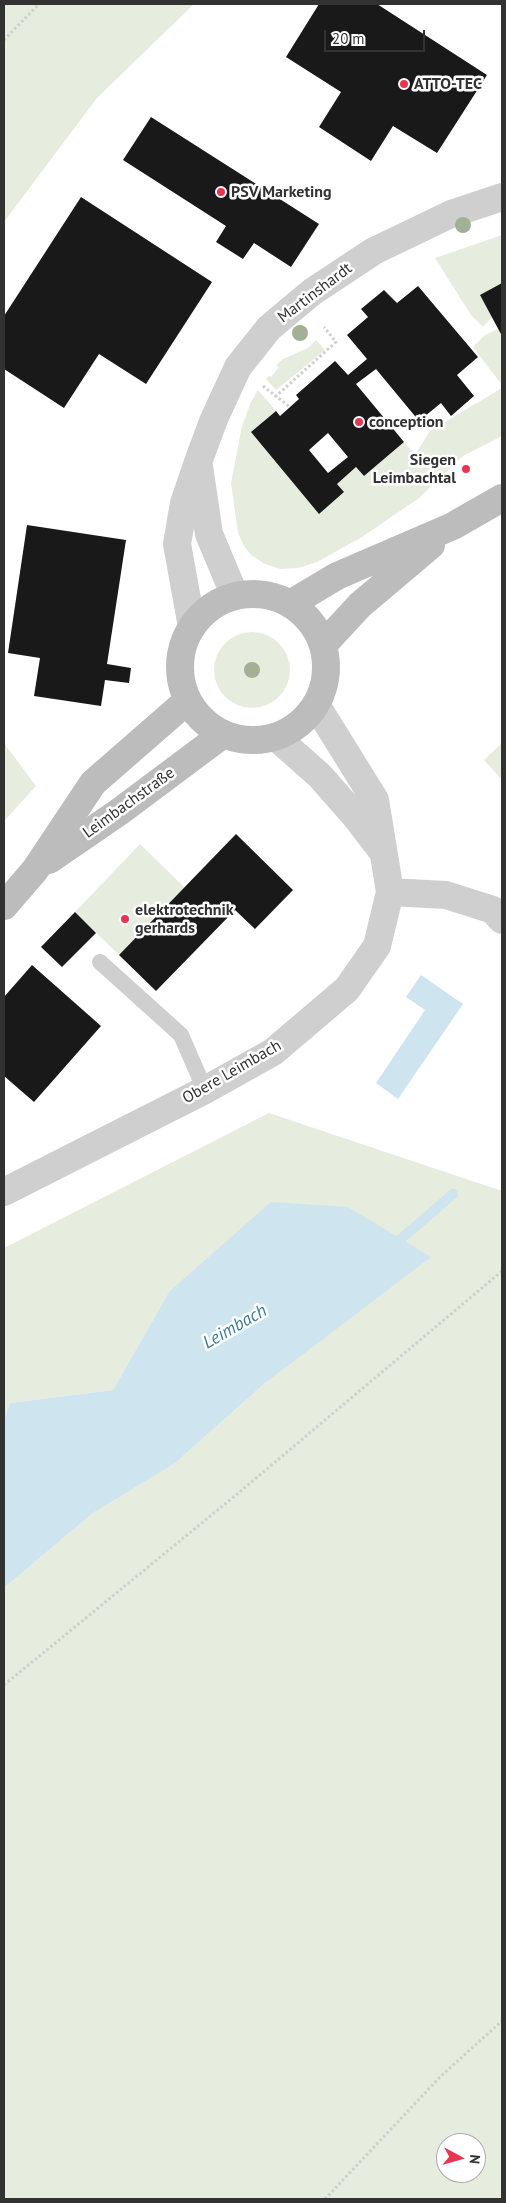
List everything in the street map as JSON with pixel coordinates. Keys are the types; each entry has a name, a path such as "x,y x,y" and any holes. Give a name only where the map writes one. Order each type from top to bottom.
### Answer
{"main road":[{"path":"290,604 337,576 453,526 502,498"},
{"path":"323,645 360,605 453,526"},
{"path":"254,594 273,596 290,604 310,621 323,645 326,676 316,705 300,725 276,737 248,741 222,734 202,720 187,701 180,676 181,650 192,627 211,608 235,596 254,594"},
{"name":"Leimbachstraße","path":"4,906 36,870 94,783 187,701"},
{"name":"Leimbachstraße","path":"36,870 119,812 222,734"}],"street":[{"name":"Martinshardt","path":"192,627 176,544 184,503 198,462 214,419 238,367 269,328 312,292 374,251 451,214 502,196"},
{"name":"Martinshardt","path":"198,462 209,534 235,596"},
{"name":"Obere Leimbach","path":"4,1192 205,1090 273,1052 347,989 377,946 390,892 375,800 316,705"},
{"path":"276,737 320,776 385,854"},
{"path":"390,892 446,895 493,910 502,920"}],"lane":[{"path":"100,962 181,1035 205,1090"}],"path":[{"path":"4,40 39,4"},
{"path":"275,397 336,342 324,327"},
{"path":"258,383 290,407"},
{"path":"4,1685 236,1495 502,1271"},
{"path":"324,2199 441,2076 502,2022"}],"shaded area":[{"path":"4,4 194,4 97,98 4,222"},
{"path":"502,235 502,283 481,295 492,317 483,327 471,315 435,258"},
{"path":"498,329 502,337 502,385 473,347 485,335"},
{"path":"316,340 325,350 276,390 266,379 269,376 271,377 279,367 276,365 283,359 308,348"},
{"path":"502,388 502,436 463,456 419,498 362,537 317,562 298,568 280,569 265,564 251,555 244,546 238,533 231,483 242,426 251,402 258,390 276,411 252,432 320,513 344,492 337,484 356,467 364,476 404,442 415,455 430,431"},
{"path":"260,632 273,638 284,649 290,662 288,685 273,702 260,708 244,708 231,702 216,685 214,662 220,649 237,634"},
{"path":"4,743 36,786 4,821"},
{"path":"502,743 502,780 484,760"},
{"path":"140,844 184,887 119,955 75,912"},
{"path":"269,1113 502,1191 502,2199 4,2199 4,1588 93,1513 174,1464 264,1384 431,1256 169,1292 113,1390 10,1403 4,1419 4,1248"}],"water":[{"path":"421,975 463,1004 398,1099 376,1083 425,1010 406,997"},
{"path":"271,1202 348,1207 431,1257 264,1384 174,1464 93,1513 4,1588 4,1419 10,1403 113,1390 169,1292"}],"building":[{"name":"ATTO-TEC","path":"319,4 377,4 487,75 437,153 393,126 371,161 319,127 341,92 286,57"},
{"name":"PSV Marketing","path":"151,117 319,224 291,267 254,243 243,259 216,242 226,226 123,160"},
{"path":"81,197 212,282 146,384 99,354 64,408 4,369 4,316"},
{"path":"502,283 502,336 480,295"},
{"path":"418,286 478,357 457,375 474,396 451,416 441,403 419,421 376,369 356,384 404,442 364,476 356,467 337,484 344,492 319,514 251,432 276,411 280,416 299,399 296,395 335,361 348,375 367,359 347,335 368,317 361,309 384,290 397,303","holes":["328,433 348,457 328,473 309,450"]},
{"path":"27,525 126,540 107,664 131,668 129,683 105,680 101,706 34,696 40,658 8,653"},
{"path":"236,834 293,890 255,929 235,910 156,991 119,955"},
{"path":"75,912 96,933 62,967 41,947"},
{"path":"32,965 101,1026 34,1102 4,1076 4,997"}],"waterway":[{"name":"Leimbach","path":"390,1245 401,1239 453,1194"}],"place":[{"name":"ATTO-TEC","path":"404,84"},
{"name":"PSV Marketing","path":"221,192"},
{"name":"conception","path":"359,422"},
{"name":"Siegen Leimbachtal","path":"466,469"},
{"name":"elektrotechnik gerhards","path":"125,919"}]}
